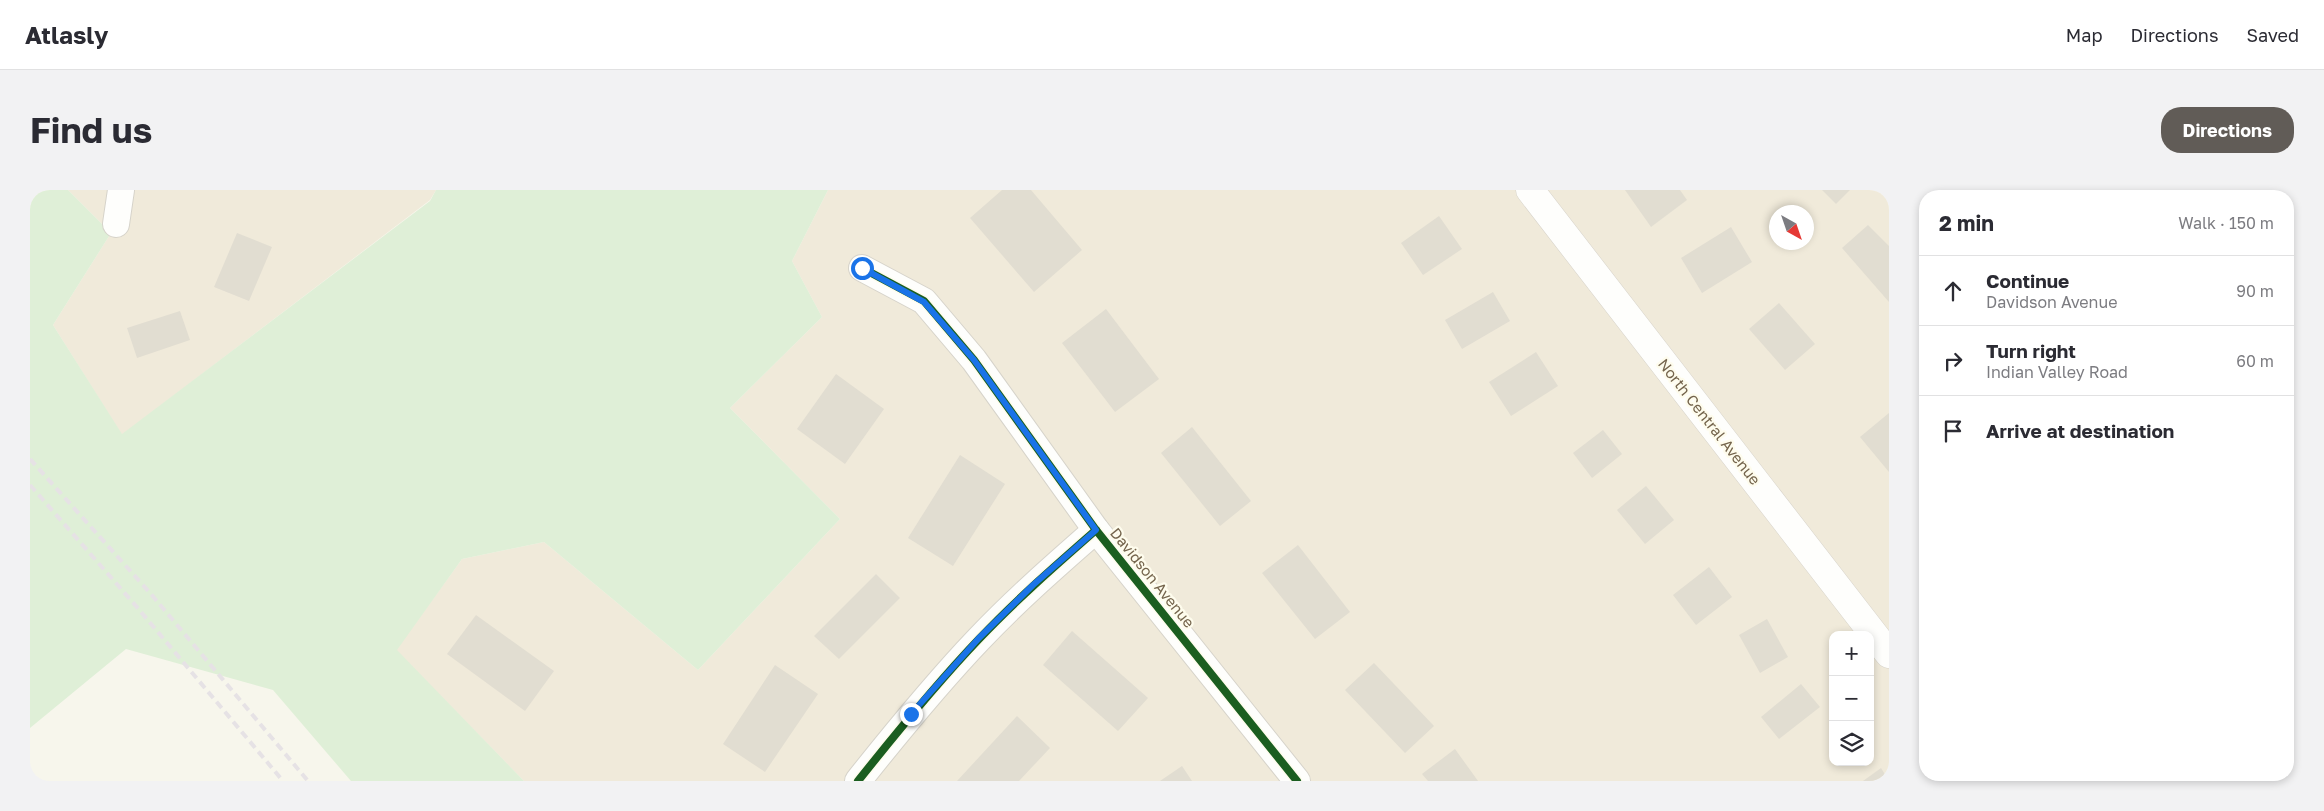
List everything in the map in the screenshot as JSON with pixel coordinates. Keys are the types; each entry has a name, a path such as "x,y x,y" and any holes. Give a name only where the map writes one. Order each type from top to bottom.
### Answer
{"main road":[{"name":"North Central Avenue","path":"1530,190 1889,654"}],"street":[{"path":"116,224 121,190"},
{"name":"Davidson Avenue","path":"862,268 924,302 974,360 1096,530 1297,781"},
{"path":"858,781 911,714 979,638 1033,585 1096,530"}],"shaded area":[{"path":"68,190 436,190 430,200 122,435 53,325 111,233"},
{"path":"828,190 1889,190 1889,781 524,781 396,650 462,559 544,542 698,670 840,519 730,408 822,317 792,261"}],"green space":[{"path":"30,190 68,190 111,233 53,325 122,434 430,201 436,190 828,190 792,261 822,317 730,408 840,519 698,670 544,542 462,559 397,650 524,781 351,781 273,690 126,649 30,728"}],"building":[{"path":"1002,190 1031,190 1082,250 1034,292 970,218"},
{"path":"1625,190 1680,190 1687,200 1651,227"},
{"path":"1822,190 1850,190 1836,204"},
{"path":"1439,216 1462,249 1423,275 1401,243"},
{"path":"1868,225 1889,246 1889,302 1842,248"},
{"path":"1731,227 1752,262 1702,293 1681,258"},
{"path":"237,233 272,247 249,301 214,287"},
{"path":"1493,292 1510,321 1462,349 1445,320"},
{"path":"1779,303 1815,344 1785,370 1749,329"},
{"path":"1106,309 1159,379 1115,412 1062,343"},
{"path":"180,311 190,340 137,358 127,328"},
{"path":"1536,352 1558,386 1511,416 1489,382"},
{"path":"836,374 884,409 845,464 797,429"},
{"path":"1889,413 1889,472 1860,437"},
{"path":"1192,427 1251,501 1220,526 1161,453"},
{"path":"1603,430 1622,454 1592,478 1573,453"},
{"path":"960,455 1005,484 953,566 908,538"},
{"path":"1646,486 1674,520 1645,544 1617,510"},
{"path":"1298,545 1350,612 1315,639 1262,573"},
{"path":"1709,567 1732,597 1696,625 1673,595"},
{"path":"876,574 900,598 839,659 814,636"},
{"path":"476,615 554,671 525,711 447,654"},
{"path":"1767,619 1788,657 1760,673 1739,635"},
{"path":"1072,631 1148,698 1118,731 1043,665"},
{"path":"1374,663 1434,726 1405,753 1345,690"},
{"path":"775,665 818,694 765,772 723,744"},
{"path":"1801,684 1820,707 1779,739 1761,717"},
{"path":"1017,716 1050,748 1019,781 957,781"},
{"path":"1455,749 1478,781 1428,781 1422,774"},
{"path":"1182,766 1192,781 1160,781"},
{"path":"1881,768 1889,781 1863,781"}],"railway":[{"path":"30,459 151,594 308,781"},
{"path":"30,485 136,606 283,781"}],"cycle path":[{"path":"862,268 924,301 974,360 1096,530 1297,781"},
{"path":"858,781 917,708 979,639 1096,530"}],"route":[{"path":"862,268 924,302 974,360 1096,530 1033,585 979,638 911,714"}]}
